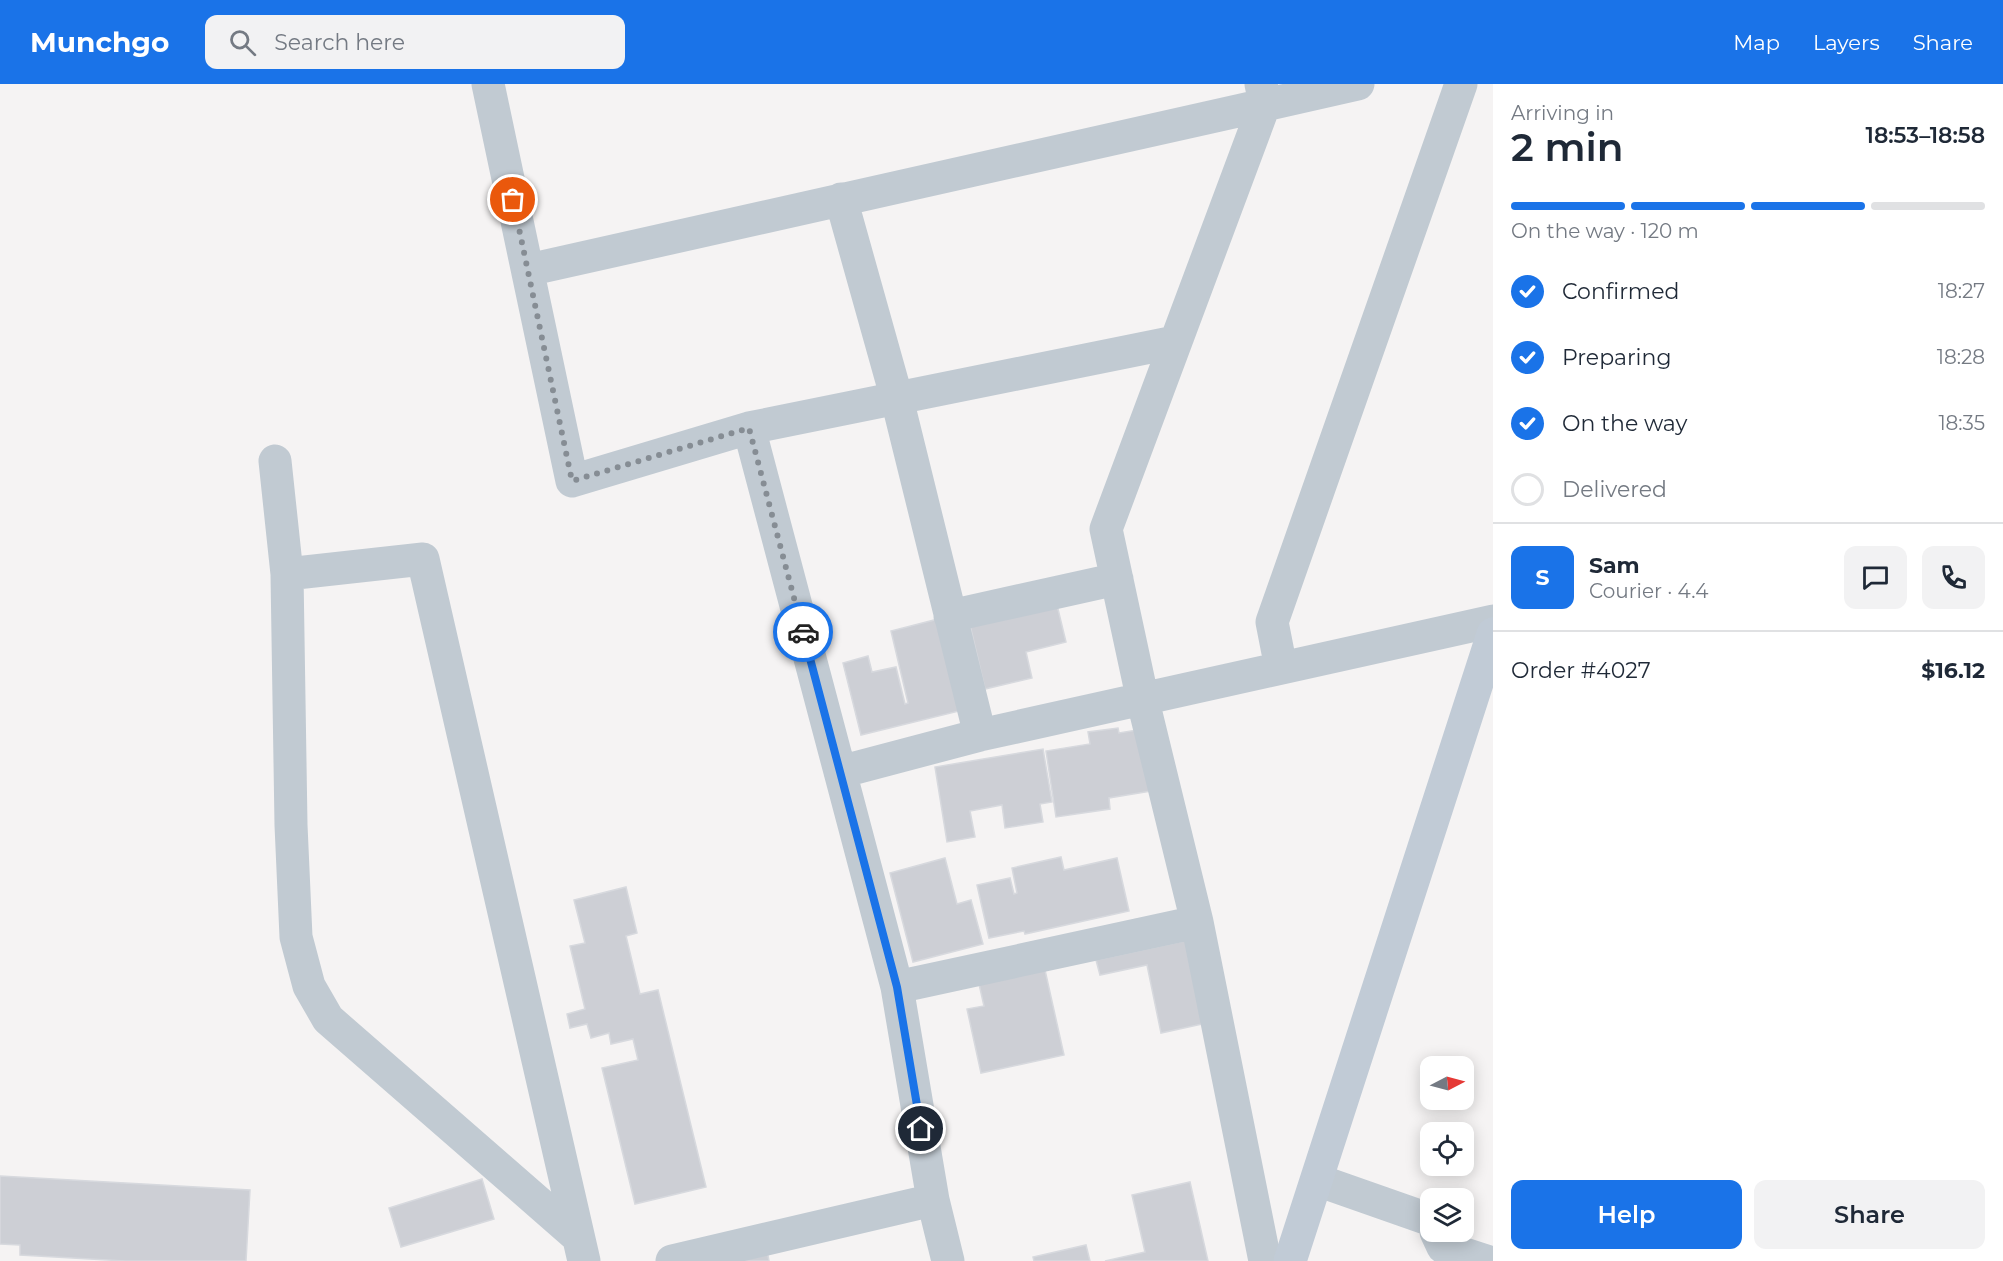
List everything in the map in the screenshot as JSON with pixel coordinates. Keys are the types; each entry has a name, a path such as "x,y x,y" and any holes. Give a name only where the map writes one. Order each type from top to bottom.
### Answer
{"main road":[{"path":"1290,1261 1493,634"}],"street":[{"path":"488,84 572,481 749,428 1175,342"},
{"path":"528,270 841,200 1263,94 1358,84"},
{"path":"1281,668 1272,622 1461,84"},
{"path":"1263,94 1106,528 1143,701 1197,922 1265,1261"},
{"path":"841,200 897,399 980,735"},
{"path":"749,428 897,987 933,1200 948,1261"},
{"path":"275,461 287,574 291,825 296,937 309,986 328,1018 581,1249"},
{"path":"287,574 423,559 581,1249"},
{"path":"950,615 1117,579"},
{"path":"840,772 980,735 1143,701 1493,621"},
{"path":"897,987 1197,922"},
{"path":"1317,1180 1420,1232"},
{"path":"672,1261 787,1248 933,1200"},
{"path":"1442,1242 1486,1261"}],"building":[{"path":"1057,605 1066,642 1026,652 1032,678 985,689 970,625"},
{"path":"938,619 959,711 861,735 843,663 868,656 872,672 896,667 905,704 908,703 891,631"},
{"path":"1155,727 1164,789 1109,798 1110,809 1056,817 1046,751 1090,744 1088,732 1118,728 1119,733"},
{"path":"1043,749 1052,802 1040,804 1043,822 1005,828 1002,805 970,811 975,837 947,842 935,767"},
{"path":"1061,857 1064,870 1117,858 1129,911 1025,934 1024,931 989,938 977,885 1010,878 1014,894 1017,893 1012,868"},
{"path":"945,858 957,904 971,900 983,944 913,962 890,873"},
{"path":"626,887 637,933 626,936 640,994 658,990 706,1187 635,1204 602,1068 638,1060 633,1039 611,1044 609,1033 591,1038 587,1024 570,1028 567,1014 585,1009 570,946 585,943 574,900"},
{"path":"1198,938 1216,1021 1161,1033 1147,965 1100,975 1096,960"},
{"path":"1045,970 1064,1055 981,1073 967,1009 984,1006 979,984"},
{"path":"0,1176 250,1190 246,1261 125,1261 20,1255 20,1245 0,1244"},
{"path":"482,1179 494,1219 401,1247 389,1208"},
{"path":"1190,1182 1208,1261 1105,1261 1145,1252 1132,1195"},
{"path":"1086,1245 1090,1261 1034,1261 1033,1257"},
{"path":"767,1250 769,1261 723,1261"}],"way so far":[{"path":"513,200 572,481 749,428 803,632"}],"route":[{"path":"803,632 897,987 921,1129"}]}
